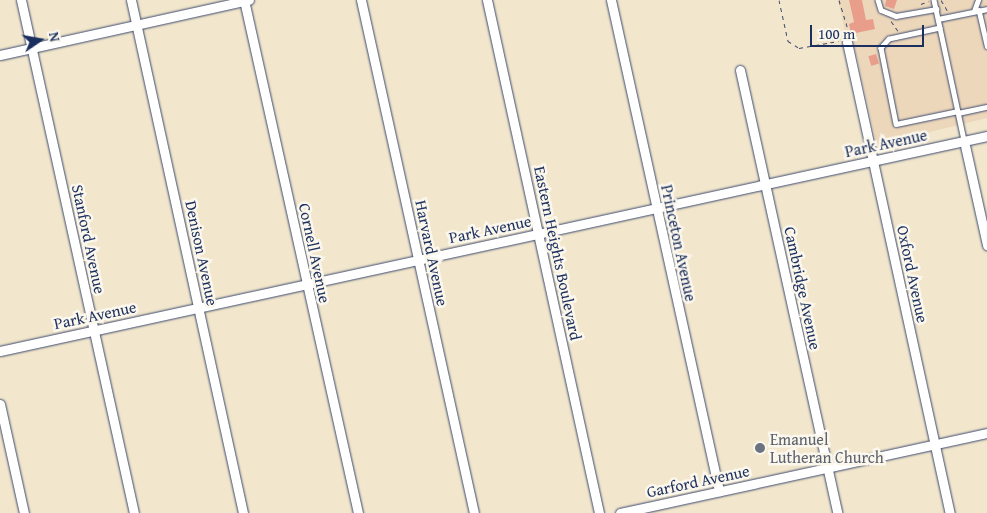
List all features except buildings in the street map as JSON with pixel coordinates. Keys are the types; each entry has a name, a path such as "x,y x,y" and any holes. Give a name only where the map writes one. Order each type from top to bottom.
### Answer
{"street":[{"name":"Stanford Avenue","path":"21,0 134,513"},
{"name":"Denison Avenue","path":"131,0 244,513"},
{"path":"0,55 246,0"},
{"name":"Cornell Avenue","path":"246,0 358,513"},
{"name":"Harvard Avenue","path":"361,0 474,513"},
{"name":"Eastern Heights Boulevard","path":"487,0 599,513"},
{"name":"Princeton Avenue","path":"611,0 719,491"},
{"name":"Oxford Avenue","path":"847,41 950,513"},
{"name":"Cambridge Avenue","path":"740,70 837,513"},
{"name":"Park Avenue","path":"0,351 987,136"},
{"path":"964,141 987,245"},
{"path":"0,404 24,513"},
{"name":"Garford Avenue","path":"620,513 987,433"}],"lane":[{"path":"878,0 881,10 896,16 936,10"},
{"path":"934,0 964,141"},
{"path":"978,0 977,11 987,46"},
{"path":"938,19 987,9"},
{"path":"940,28 889,39 882,48 896,124 987,107"}],"path":[{"path":"780,0 788,41 799,48 836,40 847,41 839,0"},
{"path":"921,4 928,0"},
{"path":"941,0 944,7 953,12"},
{"path":"890,22 898,34"}],"shaded area":[{"path":"838,0 987,0 987,118 877,145 854,45 847,40"}],"place":[{"name":"Emanuel Lutheran Church","path":"760,448"}]}
